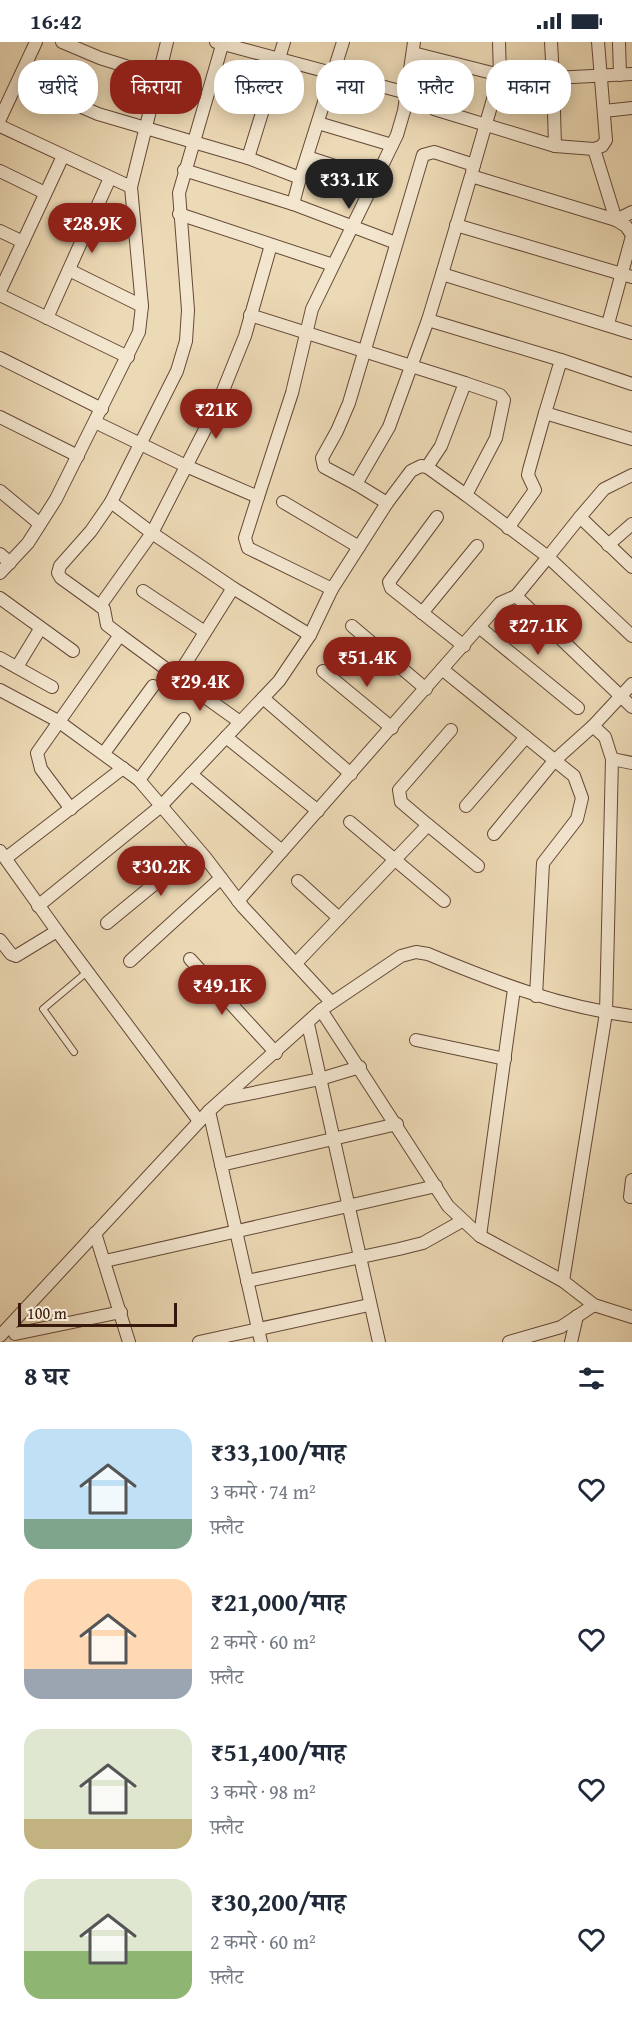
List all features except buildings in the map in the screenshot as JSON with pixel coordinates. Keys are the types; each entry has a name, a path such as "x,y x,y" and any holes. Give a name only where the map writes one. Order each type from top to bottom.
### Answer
{"street":[{"path":"28,60 36,42"},
{"path":"62,42 110,61"},
{"path":"162,60 167,42"},
{"path":"278,60 284,42"},
{"path":"338,60 343,42"},
{"path":"499,42 500,60"},
{"path":"550,42 552,60"},
{"path":"448,114 555,146 594,149 602,146 606,140 598,42"},
{"path":"571,77 626,75 619,42"},
{"path":"240,722 107,625 106,614 100,606 61,578 58,573 60,566 91,531 111,502 177,371 186,341 188,310 179,193 220,43 275,60"},
{"path":"413,48 486,71"},
{"path":"0,119 18,82"},
{"path":"604,111 632,108"},
{"path":"98,114 248,158 300,178"},
{"path":"0,573 40,524 78,456 139,332 142,306 131,187 147,114"},
{"path":"248,158 262,114"},
{"path":"293,204 321,114"},
{"path":"332,589 248,548 245,538 292,393 312,309 392,145 403,114"},
{"path":"356,484 389,427 428,320 490,114"},
{"path":"554,114 555,146"},
{"path":"318,123 392,145"},
{"path":"0,126 131,187"},
{"path":"594,149 616,220"},
{"path":"387,503 321,463 345,412 365,353 423,155 434,152 472,170 616,220 626,226 632,236 627,275 608,324"},
{"path":"63,156 0,293 128,357"},
{"path":"307,157 375,179"},
{"path":"184,170 293,204 396,243"},
{"path":"0,171 45,193"},
{"path":"47,318 110,178"},
{"path":"616,220 632,212"},
{"path":"179,214 333,265"},
{"path":"456,225 627,275"},
{"path":"0,231 22,242"},
{"path":"100,606 152,533 216,408 234,366 271,244"},
{"path":"69,270 142,306"},
{"path":"442,274 632,333"},
{"path":"250,315 500,395 504,406 496,438 466,495"},
{"path":"428,320 632,384"},
{"path":"0,358 102,409"},
{"path":"507,528 535,490 528,476 529,470 561,360"},
{"path":"427,467 445,437 465,383"},
{"path":"545,413 632,439"},
{"path":"0,417 78,456"},
{"path":"95,422 140,445 258,497"},
{"path":"38,906 161,806 279,681 310,635 332,589 387,503 411,471 421,466 427,467 548,557 632,636"},
{"path":"238,900 500,603 516,596 604,489 632,475"},
{"path":"0,491 40,524"},
{"path":"111,502 233,588 310,635"},
{"path":"283,502 359,546"},
{"path":"437,517 389,582 391,588 464,646"},
{"path":"580,517 632,567"},
{"path":"608,545 632,524"},
{"path":"422,613 477,546"},
{"path":"0,554 10,563"},
{"path":"177,677 233,588"},
{"path":"143,591 205,632"},
{"path":"516,596 632,707"},
{"path":"0,598 73,651"},
{"path":"352,626 426,689"},
{"path":"479,627 578,708"},
{"path":"17,667 40,629"},
{"path":"71,809 37,762 40,746 120,635"},
{"path":"0,658 52,687"},
{"path":"442,669 574,776 582,798 577,819 543,863 536,996"},
{"path":"323,671 392,728"},
{"path":"494,834 554,761 593,726 632,684"},
{"path":"104,753 153,686"},
{"path":"0,690 58,721 139,780 238,900 331,1002"},
{"path":"263,698 351,774"},
{"path":"139,780 184,719"},
{"path":"563,1281 606,1013 612,759 604,737 593,726"},
{"path":"451,730 399,790 401,802 478,866"},
{"path":"226,737 318,811"},
{"path":"466,806 526,737"},
{"path":"612,759 632,763"},
{"path":"123,768 71,809 3,855 38,906 199,1120"},
{"path":"191,774 282,851"},
{"path":"350,822 444,901"},
{"path":"296,963 428,825"},
{"path":"107,923 197,849"},
{"path":"130,961 221,878"},
{"path":"298,881 339,918"},
{"path":"0,940 16,957 57,931"},
{"path":"14,1333 95,1233 199,1120 276,1053 321,1010 401,956 416,952 428,954 536,996 606,1013 632,1016"},
{"path":"190,959 276,1053"},
{"path":"480,1236 514,989"},
{"path":"321,1010 448,1206 462,1221 480,1236 563,1281 594,1305 632,1317"},
{"path":"308,1024 379,1342"},
{"path":"417,1040 505,1059"},
{"path":"223,1099 320,1079 360,1067"},
{"path":"209,1111 261,1342"},
{"path":"221,1165 397,1124"},
{"path":"630,1197 632,1180"},
{"path":"105,1261 349,1203 436,1186"},
{"path":"247,1281 423,1243 462,1221"},
{"path":"95,1233 129,1342"},
{"path":"199,1342 369,1305"},
{"path":"513,1342 561,1327 594,1305"},
{"path":"0,1335 121,1312"},
{"path":"571,1342 577,1316"}],"lane":[{"path":"74,1052 44,1009 45,1005 88,972"}]}
